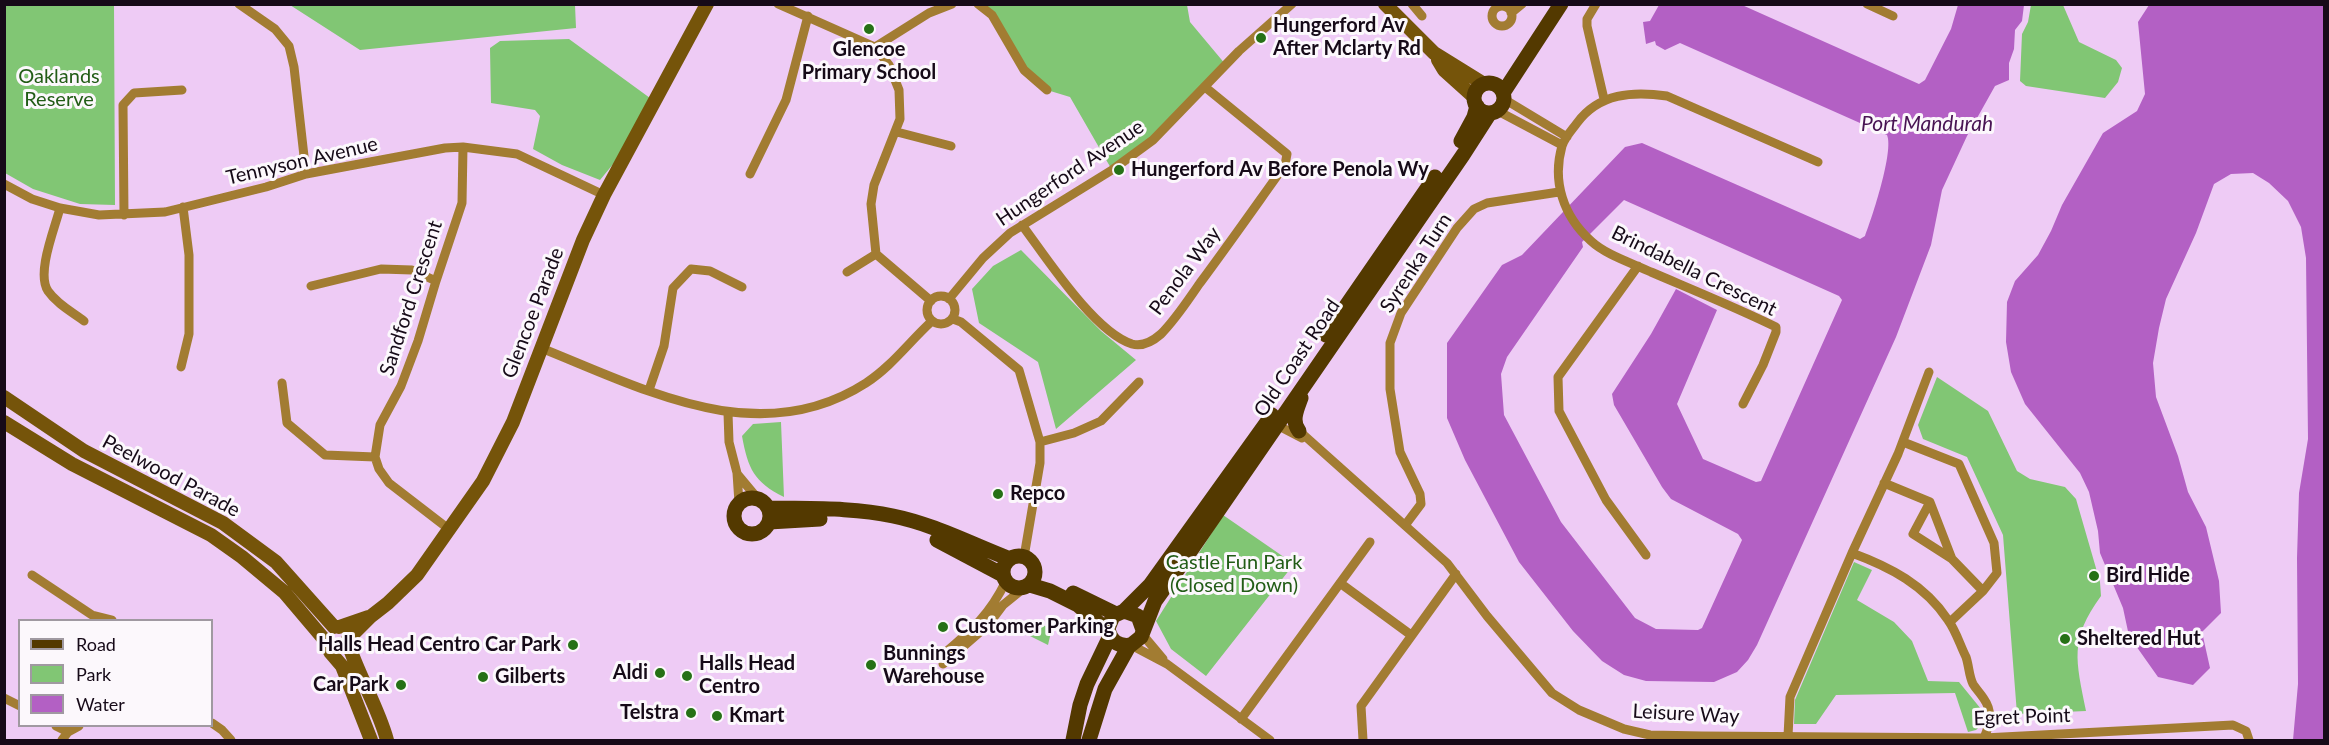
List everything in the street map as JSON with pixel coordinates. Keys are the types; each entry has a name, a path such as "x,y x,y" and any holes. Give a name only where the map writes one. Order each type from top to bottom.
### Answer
{"main road":[{"name":"Old Coast Road","path":"1143,632 1160,592 1413,208 1456,149 1474,117 1540,36 1562,4"},
{"name":"Old Coast Road","path":"1120,613 1150,585 1276,418 1311,376 1490,98"},
{"path":"1303,435 1296,427 1295,416 1311,376"},
{"path":"765,510 759,532 745,532 735,523 735,509 746,499 765,510 812,519 848,519 885,523 918,532 949,545 1005,578 1011,586 1030,582 1120,613 1138,616 1143,632 1138,640 1130,645 1105,689 1089,741"},
{"path":"765,510 867,511 894,516 936,528 1032,562 1030,582"},
{"path":"1005,578 1004,569 1017,558"},
{"path":"1030,582 1078,605 1109,633 1115,643 1130,645"},
{"path":"1073,741 1080,705 1109,633 1110,621 1120,613"}],"street":[{"path":"239,4 275,29 289,46 294,67 306,174"},
{"name":"Glencoe Parade","path":"348,641 370,617 417,575 483,481 505,439 583,240 604,195 707,4"},
{"path":"778,4 875,47 889,65 899,90 900,119 897,132 873,185 871,204 876,254 931,302"},
{"path":"875,47 928,9 952,4"},
{"path":"978,4 992,15 1024,70 1047,90"},
{"name":"Hungerford Avenue","path":"949,299 983,258 1022,225 1137,153 1170,124 1239,51 1292,4"},
{"path":"1412,4 1422,16"},
{"path":"1511,13 1522,4"},
{"path":"1596,4 1587,19 1587,26 1604,99"},
{"path":"1867,4 1893,16"},
{"path":"1388,6 1434,53 1444,70 1565,141 1580,119 1604,99 1625,94 1645,93 1667,96 1818,162"},
{"path":"750,174 786,100 808,16"},
{"name":"Penola Way","path":"1022,225 1084,306 1111,331 1133,344 1146,344 1160,334 1220,258 1285,165 1287,154 1206,87"},
{"path":"124,215 123,105 134,93 182,90"},
{"path":"897,132 951,146"},
{"name":"Brindabella Crescent","path":"1565,141 1559,192 1564,205 1591,241 1638,266 1776,327 1776,333 1763,365 1743,404"},
{"name":"Tennyson Avenue","path":"4,184 32,199 60,208 99,215 165,212 267,187 306,174 445,148 463,147 518,154 604,195"},
{"name":"Sandford Crescent","path":"375,457 380,425 401,386 418,341 462,203 463,147"},
{"name":"Syrenka Turn","path":"1406,524 1421,504 1420,494 1398,445 1390,389 1390,343 1401,313 1457,228 1474,209 1487,203 1559,192"},
{"path":"181,367 189,334 189,255 183,207"},
{"path":"60,208 44,264 44,282 48,291 63,306 84,321"},
{"path":"847,272 876,254"},
{"path":"1638,266 1558,377 1558,411 1606,500 1646,555"},
{"path":"311,286 381,269 412,270 436,281"},
{"path":"649,390 664,346 673,288 691,269 710,271 742,287"},
{"path":"952,319 955,308 949,299 940,296 931,302 927,312 932,321 942,324 952,319 962,322 1019,370 1040,442 1040,463 1017,558"},
{"path":"541,348 695,406 728,413 769,414 821,404 851,392 892,363 932,321"},
{"path":"1788,736 1790,697 1903,442 1929,372"},
{"path":"1040,442 1074,433 1101,421 1139,382"},
{"path":"282,384 287,423 325,455 375,457 379,469 389,483 450,530"},
{"name":"Peelwood Parade","path":"4,397 84,451 223,523 276,562 337,627"},
{"path":"728,413 729,442 737,473 739,504"},
{"name":"Leisure Way","path":"1276,418 1303,435 1448,563 1487,616 1552,693 1579,710 1624,729 1650,735 1788,736"},
{"name":"Peelwood Parade","path":"4,422 72,464 211,535 284,592 322,638"},
{"path":"1903,442 1959,464 1994,543 1997,573 1983,591 1950,622"},
{"path":"737,473 765,510"},
{"path":"1884,483 1930,502 1952,559"},
{"path":"1930,502 1913,534 1952,559 1983,591"},
{"path":"1241,719 1370,542"},
{"path":"1852,553 1880,563 1906,578 1933,600 1950,622 1967,661 1973,684 1986,700 1990,712 1990,723 1984,738"},
{"path":"1363,741 1361,706 1456,574"},
{"path":"32,575 92,615 105,619"},
{"path":"1005,578 995,603 978,625 941,661 988,625 1003,605 1030,582"},
{"path":"1340,583 1411,635"},
{"name":"Glencoe Parade","path":"337,627 370,617"},
{"path":"371,741 342,666 324,646 322,638 326,630 337,627 345,631 354,660 382,722 387,741"},
{"path":"1143,632 1167,664"},
{"path":"330,652 343,650 348,641"},
{"path":"1130,645 1167,664 1270,741"},
{"path":"4,698 18,705"},
{"path":"213,724 231,741"},
{"name":"Egret Point","path":"1788,736 1984,738 2233,725 2246,731 2249,741"},
{"path":"58,727 68,732"},
{"path":"62,741 68,732 77,727"}],"green space":[{"name":"Oaklands Reserve","path":"5,4 114,5 115,205 80,204 33,189 5,173"},
{"path":"290,5 575,5 576,28 360,50"},
{"path":"978,5 1187,5 1190,22 1226,65 1178,116 1112,170 1070,97 1047,90 1024,70 992,15"},
{"path":"2031,5 2063,5 2079,42 2116,60 2122,68 2118,82 2105,98 2026,86 2020,81 2022,34 2028,22"},
{"path":"569,39 650,98 614,163 600,180 562,165 533,149 540,116 535,110 491,103 490,48 500,41"},
{"path":"1021,250 1101,331 1136,360 1056,429 1038,362 979,323 972,289 993,266"},
{"path":"1937,377 1988,411 2017,471 2030,479 2065,487 2076,499 2100,582 2101,596 2084,625 2078,651 2086,711 2017,714 2003,535 1967,457 1923,439 1918,425"},
{"path":"781,422 784,497 766,486 754,473 742,436 753,424"},
{"name":"Castle Fun Park (Closed Down)","path":"1223,515 1294,564 1206,676 1171,649 1156,621"},
{"path":"1854,562 1872,570 1857,600 1894,622 1912,641 1928,681 1959,682 1981,709 1981,725 1976,730 1968,732 1955,693 1836,695 1816,724 1794,724 1795,700"},
{"path":"1038,624 1052,628 1048,645 1030,636"}],"water":[{"name":"Port Mandurah","path":"1659,5 1742,5 1919,84 1925,80 1951,29 1958,5 2024,5 2022,21 2015,30 2014,49 2009,63 2009,80 1995,86 1967,136 1942,190 1931,245 1896,337 1757,645 1737,672 1714,682 1646,681 1624,675 1602,661 1573,631 1519,562 1465,460 1447,418 1447,343 1502,265 1522,255 1625,147 1642,143 1860,239 1865,236 1885,169 1888,155 1887,135 1680,43 1665,50 1656,45 1655,41 1646,44 1643,22 1650,21","holes":["1624,200 1839,296 1842,300 1761,481 1756,482 1703,459 1677,404 1717,310 1676,289 1651,334 1612,394 1614,405 1671,499 1738,534 1742,540 1702,628 1698,630 1656,629 1635,618 1561,522 1504,415 1501,374 1507,357 1583,247 1582,242"]},
{"path":"2149,5 2324,5 2324,740 2293,740 2298,684 2299,493 2308,439 2306,258 2301,227 2288,201 2269,183 2253,173 2231,174 2214,184 2196,233 2166,299 2159,328 2153,363 2156,397 2178,456 2188,492 2206,527 2219,581 2221,613 2202,632 2210,668 2193,685 2158,677 2129,636 2123,608 2100,553 2098,531 2089,492 2080,473 2025,404 2011,372 2006,342 2007,302 2015,281 2038,255 2062,205 2103,133 2137,111 2145,94 2138,22"}],"place":[{"name":"Glencoe Primary School","path":"869,29"},
{"name":"Hungerford Av After Mclarty Rd","path":"1261,38"},
{"name":"Hungerford Av Before Penola Wy","path":"1119,170"},
{"name":"Repco","path":"998,494"},
{"name":"Bird Hide","path":"2094,576"},
{"name":"Customer Parking","path":"943,627"},
{"name":"Sheltered Hut","path":"2065,639"},
{"name":"Halls Head Centro Car Park","path":"573,645"},
{"name":"Bunnings Warehouse","path":"871,665"},
{"name":"Aldi","path":"660,673"},
{"name":"Halls Head Centro","path":"687,676"},
{"name":"Gilberts","path":"483,677"},
{"name":"Car Park","path":"401,685"},
{"name":"Telstra","path":"691,713"},
{"name":"Kmart","path":"717,716"}]}
